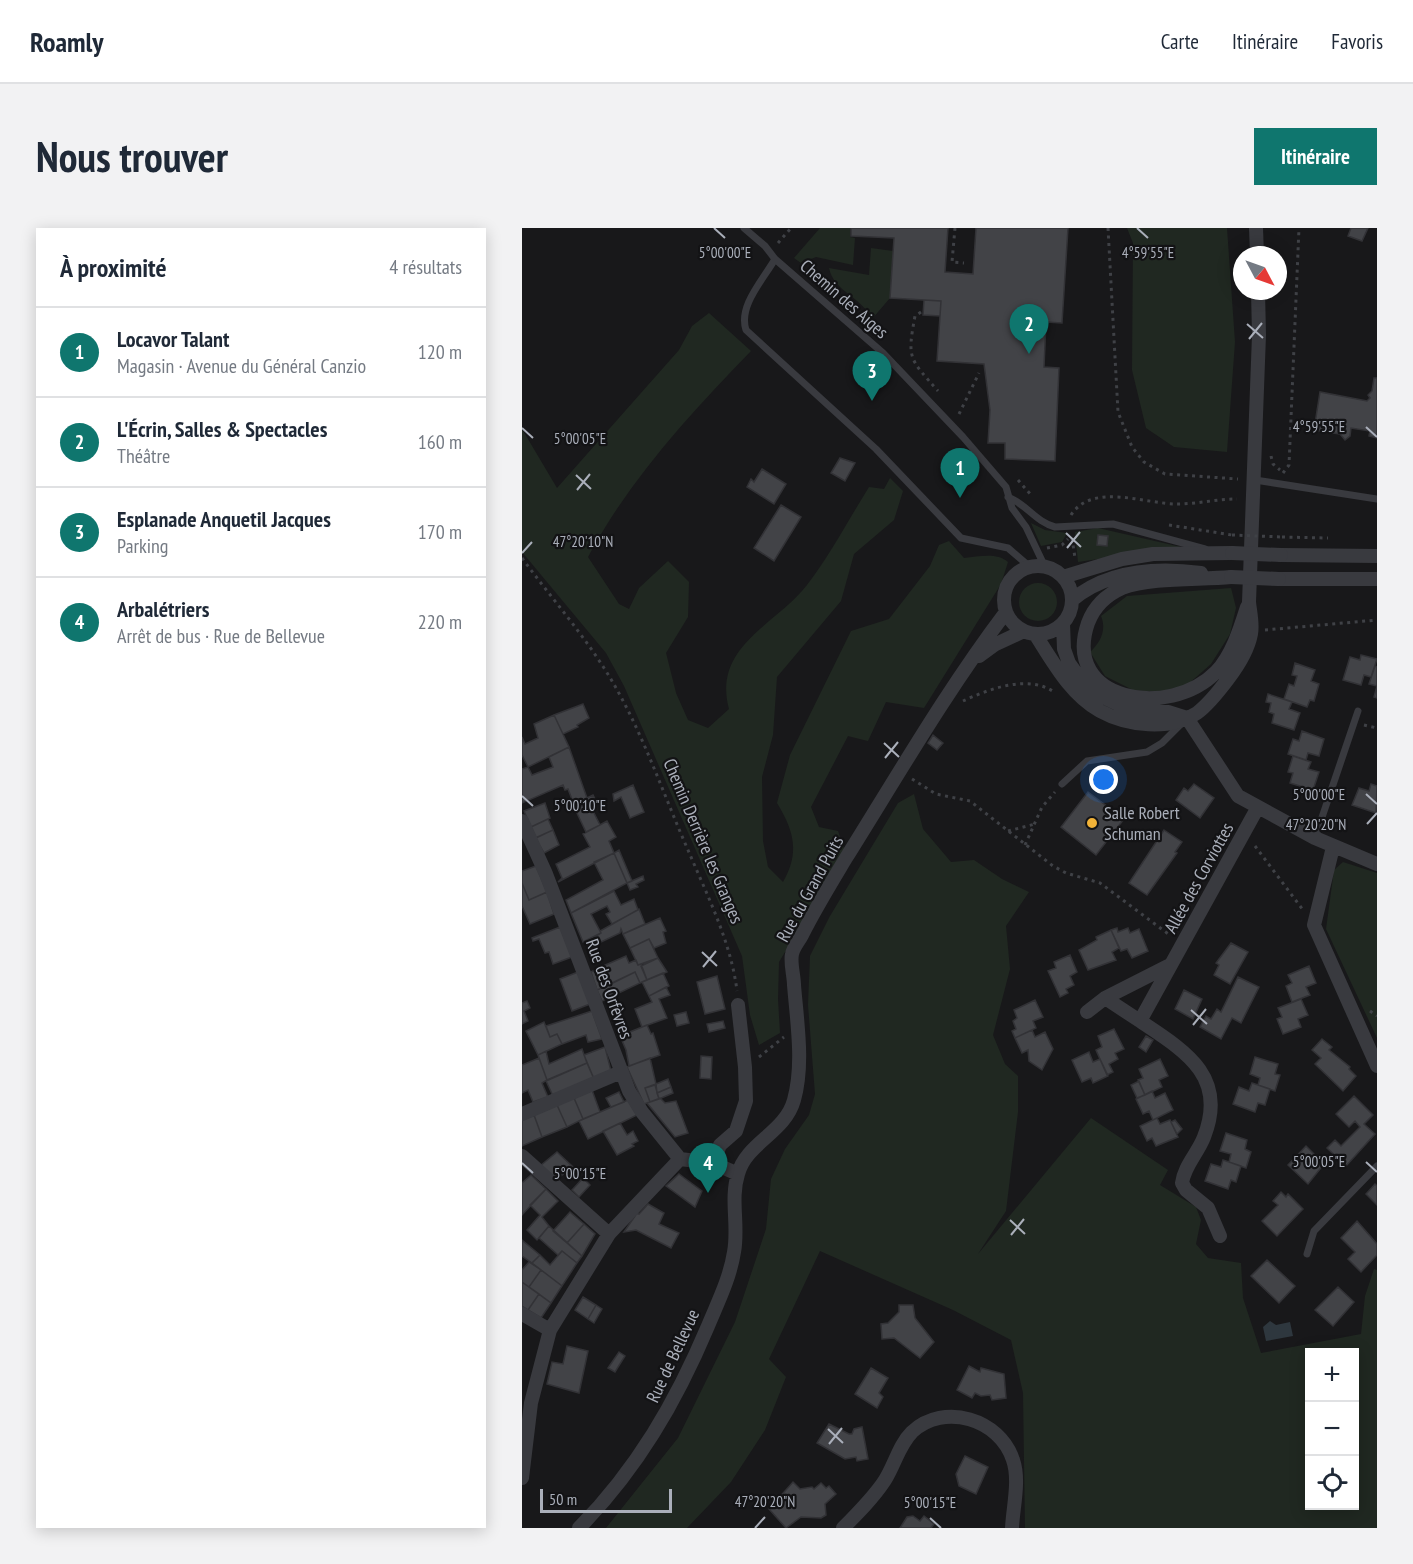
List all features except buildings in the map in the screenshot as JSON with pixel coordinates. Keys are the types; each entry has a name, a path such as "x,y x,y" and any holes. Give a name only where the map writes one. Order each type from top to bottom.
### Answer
{"street":[{"path":"1256,228 1257,246"},
{"path":"1029,632 1069,684 1101,711 1125,721 1142,724 1187,718 1208,703 1227,680 1244,653 1251,632 1249,602 1255,480 1258,300"},
{"path":"1063,577 1122,559 1153,554 1377,556"},
{"path":"1063,623 1046,633 1029,632 1016,626 1006,612 1006,590 1011,580 1030,567 1046,567 1063,577 1071,592 1072,600 1063,623 1064,649 1076,674 1095,693 1130,710 1168,712 1187,718 1238,796 1333,847 1377,864"},
{"path":"1072,600 1089,587 1137,572 1181,571 1231,577 1279,579 1377,579"},
{"path":"1231,577 1143,584 1116,591 1104,599 1091,615 1083,649 1087,665 1106,685 1132,697 1152,700 1178,694 1205,681 1218,670 1233,644"},
{"path":"1187,718 1197,701 1223,672 1249,602"},
{"name":"Rue du Grand Puits","path":"738,1174 742,1163 788,1116 794,1100 799,1066 792,954 816,908 965,666 1006,612"},
{"name":"Rue du Grand Puits","path":"965,666 994,645 1029,632"},
{"name":"Allée des Corviottes","path":"1140,1021 1257,807"},
{"name":"Rue des Orfèvres","path":"522,821 546,874 621,1072 642,1112 680,1159"},
{"path":"1333,847 1314,926 1377,1065"},
{"path":"1088,1012 1105,998 1170,965"},
{"path":"1105,998 1183,1050 1206,1080 1212,1096 1211,1118 1182,1183 1186,1190 1208,1208 1220,1236"},
{"path":"713,1163 720,1145 735,1131 746,1101 746,1067 738,1005"},
{"path":"522,1114 621,1072"},
{"path":"522,1156 609,1234"},
{"path":"522,1478 531,1403 550,1330 609,1234 680,1159 713,1163 738,1174"},
{"name":"Rue de Bellevue","path":"579,1528 604,1502 645,1450 670,1408 700,1345 729,1277 735,1251 737,1224 735,1197 738,1174"},
{"path":"522,1314 550,1330"},
{"path":"843,1528 878,1490 913,1432 932,1419 954,1417 971,1419 990,1429 1011,1454 1015,1470 1012,1528"}],"lane":[{"name":"Chemin des Aiges","path":"744,228 765,246 775,260 819,295 883,353 963,437 1006,487 1012,508 1026,527 1046,567"},
{"path":"775,260 746,306 744,318 746,330 876,449 961,538 1008,548 1030,567"},
{"path":"1255,480 1273,485 1377,499"},
{"path":"1008,496 1018,501 1047,525 1063,528 1113,524 1226,553"},
{"path":"1315,838 1358,711"},
{"path":"1062,784 1087,762 1147,752 1162,743 1187,718"},
{"path":"1307,1254 1314,1231 1377,1167"}],"path":[{"path":"775,260 777,244 791,228"},
{"path":"955,228 952,262 964,263"},
{"path":"1108,228 1118,412 1132,447 1144,462 1165,474 1255,480"},
{"path":"1273,485 1289,465 1299,228"},
{"path":"921,312 915,316 909,351 916,366 945,398"},
{"path":"952,406 959,414 979,373"},
{"path":"1013,475 1036,501"},
{"path":"1069,518 1077,506 1089,499 1113,498 1175,504 1241,500"},
{"path":"1232,535 1282,537"},
{"name":"Chemin Derrière les Granges","path":"522,558 571,619 605,669 631,718 718,923 735,976 738,1005"},
{"path":"1251,632 1377,620"},
{"path":"945,699 960,703 988,690 1021,685 1043,686 1059,696"},
{"path":"900,771 936,794 970,801 1025,845 1066,873 1100,883 1158,928 1184,943"},
{"path":"1025,845 1042,807 1062,784"},
{"path":"1008,831 1035,824"},
{"path":"1243,835 1251,840 1299,908 1316,915"},
{"path":"746,1067 797,1026"}],"shaded area":[{"path":"820,228 850,228 850,237 855,238 853,265 816,257 801,263 794,258"},
{"path":"1127,228 1227,228 1235,342 1227,452 1174,447 1146,428 1132,370 1133,243"},
{"path":"871,248 893,251 890,298 872,319 862,305 836,283 829,268 869,275"},
{"path":"709,313 751,351 662,449 622,501 588,557 619,604 629,609 639,588 668,561 689,582 688,617 666,653 676,693 688,720 708,728 729,709 726,687 730,669 738,653 750,638 807,585 869,487 884,489 890,478 903,491 894,520 854,554 841,601 777,677 773,735 762,777 763,841 768,867 783,882 792,861 793,842 788,823 777,803 790,755 851,631 889,619 930,566 939,545 949,541 964,558 993,556 1008,562 1001,584 924,708 886,702 868,741 848,736 811,807 819,827 838,831 845,852 779,962 780,1033 759,1045 750,1015 742,956 624,686 606,653 522,552 522,429 557,488 679,350 692,326"},
{"path":"1031,523 1045,530 1067,533 1062,542 1041,546"},
{"path":"1098,528 1181,547 1078,562 1075,532"},
{"path":"1038,583 1052,588 1057,602 1052,616 1038,621 1024,616 1019,602 1024,588"},
{"path":"1231,588 1236,608 1230,634 1211,664 1186,686 1157,692 1133,690 1105,676 1090,652 1102,636 1101,616 1127,596"},
{"path":"914,794 923,829 951,862 974,860 1002,879 1029,892 1006,926 1010,969 993,1035 1005,1064 1018,1076 1018,1112 1006,1211 978,1254 1091,1118 1168,1170 1160,1185 1196,1207 1201,1220 1196,1244 1208,1258 1241,1263 1243,1298 1261,1353 1361,1334 1365,1296 1374,1269 1377,1270 1377,1528 1025,1528 1023,1393 1011,1340 953,1310 820,1251 769,1359 786,1377 765,1430 731,1482 687,1528 606,1528 678,1438 735,1322 766,1229 771,1179 785,1149 809,1115 815,1094 808,1005 810,956 830,916 898,803"},
{"path":"1343,862 1377,873 1377,1038 1326,929 1334,870"},
{"path":"1270,1321 1276,1325 1290,1322 1293,1336 1266,1341 1263,1327"}],"place":[{"name":"L'Écrin, Salles & Spectacles","path":"1029,354"},
{"name":"Esplanade Anquetil Jacques","path":"872,401"},
{"name":"Locavor Talant","path":"960,498"},
{"name":"Salle Robert Schuman","path":"1092,823"},
{"name":"Arbalétriers","path":"708,1193"}]}
